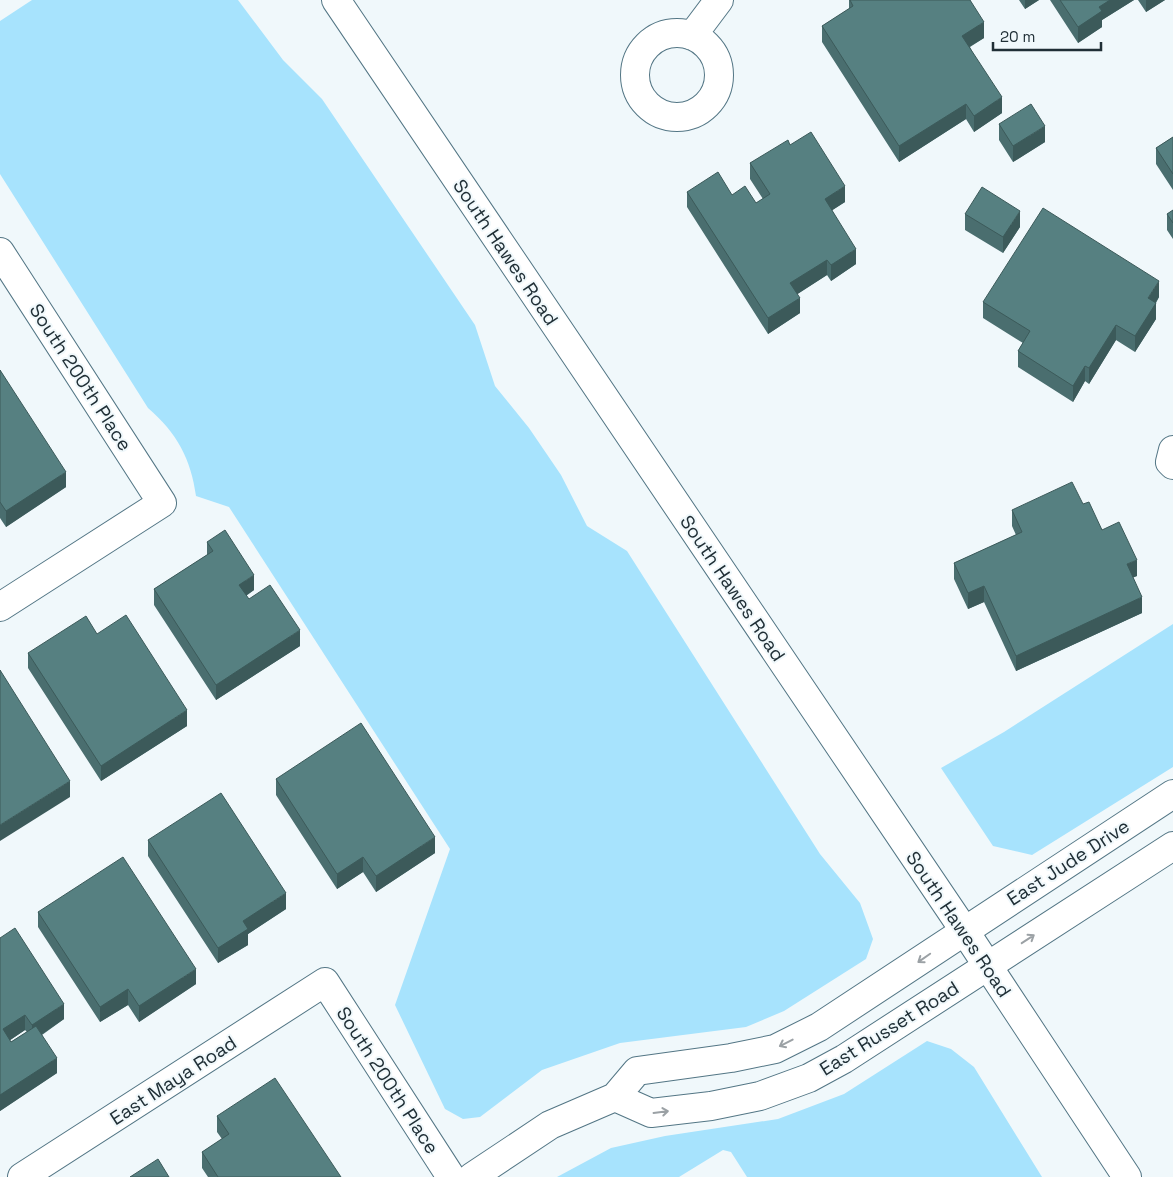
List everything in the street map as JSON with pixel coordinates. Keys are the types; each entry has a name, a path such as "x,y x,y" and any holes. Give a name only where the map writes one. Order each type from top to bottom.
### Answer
{"street":[{"name":"South Hawes Road","path":"336,0 964,930 1127,1177"},
{"path":"692,36 719,0"},
{"name":"South 200th Place","path":"0,252 162,503 0,607"},
{"name":"East Jude Drive","path":"964,930 1173,794"},
{"path":"988,966 1173,846"},
{"name":"East Russet Road","path":"472,1177 550,1125 616,1098 637,1071 731,1058 775,1049 819,1027 867,997 964,930"},
{"name":"East Russet Road","path":"616,1098 651,1113 711,1106 760,1096 809,1078 844,1059 988,966"},
{"name":"South 200th Place","path":"325,982 451,1177"},
{"name":"East Maya Road","path":"22,1177 325,982"}],"shaded area":[{"path":"32,0 238,0 283,60 322,99 475,325 495,386 529,428 561,475 587,526 627,551 820,854 860,903 873,939 866,959 784,1011 746,1027 620,1043 542,1070 480,1117 463,1119 445,1109 395,1005 450,849 229,507 196,496 186,458 175,437 148,408 0,174 0,21"},
{"path":"1173,624 1173,767 1032,855 993,846 941,768 1004,732"},
{"path":"927,1041 951,1049 974,1067 1042,1177 747,1177 731,1152 723,1150 679,1177 557,1177 611,1148 665,1136 778,1119 844,1094"}],"building":[{"path":"850,0 970,0 984,22 962,36 1002,97 974,116 966,104 899,146 822,26 853,6"},
{"path":"1060,0 1110,0 1099,7 1102,11 1078,27"},
{"path":"1031,104 1045,126 1013,146 999,124"},
{"path":"811,132 845,186 825,199 856,249 831,265 827,260 790,283 800,298 768,318 687,192 718,172 732,195 745,186 756,203 770,194 750,163 788,140 790,145"},
{"path":"1173,137 1173,174 1156,148"},
{"path":"982,187 1020,211 1003,237 965,214"},
{"path":"1043,208 1159,281 1148,298 1156,303 1135,336 1116,325 1089,368 1085,366 1073,386 1018,351 1030,331 983,302"},
{"path":"1173,210 1173,223 1167,214"},
{"path":"0,370 66,472 6,511 0,502"},
{"path":"1072,482 1083,504 1089,502 1102,530 1119,522 1137,560 1127,564 1142,597 1016,656 984,586 968,593 954,563 1022,532 1012,510"},
{"path":"225,530 254,575 239,585 249,599 270,585 300,630 216,685 154,589 213,551 207,542"},
{"path":"126,615 187,710 101,766 28,653 86,616 97,634"},
{"path":"0,670 70,781 0,825"},
{"path":"361,723 435,837 376,876 363,857 337,874 276,779"},
{"path":"221,793 286,893 243,921 248,929 218,948 148,840"},
{"path":"123,857 196,969 139,1006 128,989 100,1007 38,912"},
{"path":"15,928 64,1004 32,1025 25,1015 3,1029 11,1042 36,1026 57,1058 0,1095 0,938"},
{"path":"275,1078 341,1177 218,1177 202,1152 229,1134 217,1116"},
{"path":"158,1159 169,1177 130,1177"}]}
